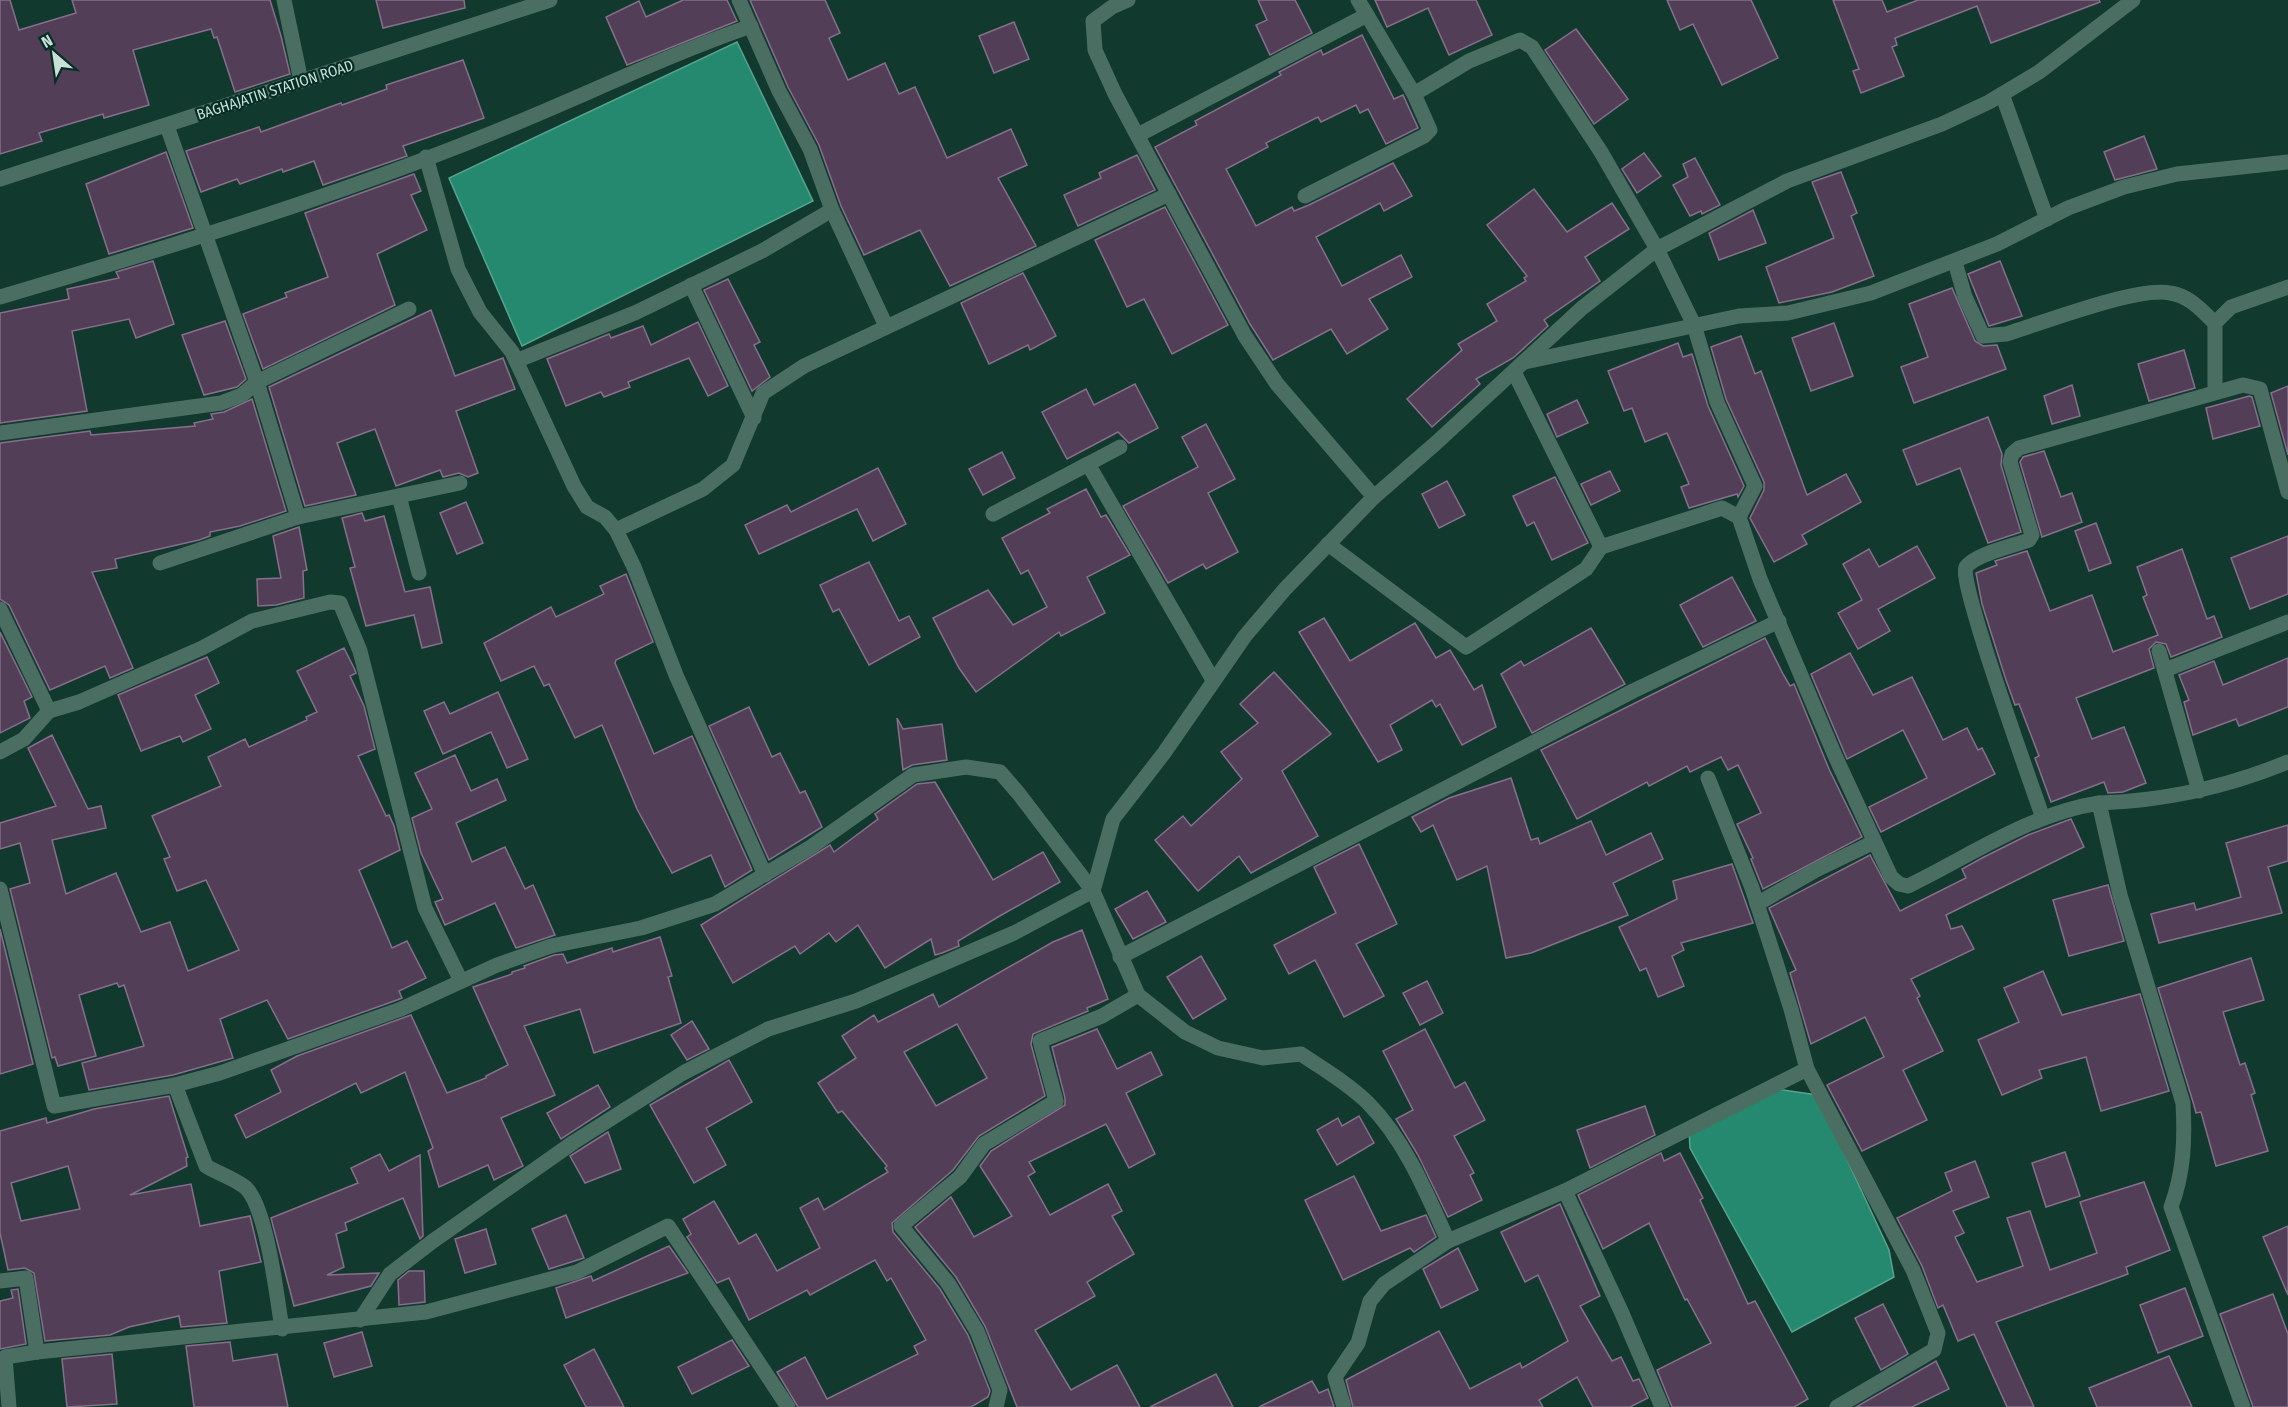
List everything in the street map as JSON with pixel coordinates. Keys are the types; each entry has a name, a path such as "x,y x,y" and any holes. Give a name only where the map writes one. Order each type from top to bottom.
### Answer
{"street":[{"path":"284,0 301,81"},
{"name":"BAGHAJATIN STATION ROAD","path":"0,179 550,0"},
{"path":"739,0 779,91 810,149 832,210 886,326"},
{"path":"1128,0 1112,7 1093,21 1095,50 1218,289 1251,345 1278,384 1374,497"},
{"path":"1305,196 1424,136 1430,130 1414,94 1358,0"},
{"path":"360,1320 390,1274 573,1142 682,1073 768,1029 856,1001 1014,933 1093,891 1113,819 1164,753 1245,636 1374,497 1520,367 1582,308 1657,249 1787,181 1942,124 2002,94 2049,66 2112,7 2133,0"},
{"path":"1138,135 1367,15"},
{"path":"0,297 204,237 482,137 688,48 751,26"},
{"path":"1414,94 1469,61 1520,40 1532,47 1601,152 1657,249 1694,325 1717,402 1755,486 1739,517"},
{"path":"2002,94 2047,219"},
{"path":"167,126 204,237 257,382 298,517"},
{"path":"426,157 458,269 480,312 516,361 574,486 587,507 604,517 616,530 634,567 676,675 765,875"},
{"path":"1520,367 1694,325 1739,316 1788,313 1870,293 1955,262 2047,219 2124,187 2177,174 2288,162"},
{"path":"616,530 703,489 733,465 763,393 804,366 1169,194"},
{"path":"516,361 637,312 762,251 832,210"},
{"path":"1955,262 1965,297 1983,336 2006,334 2138,294 2169,292 2191,300 2215,323"},
{"path":"691,285 754,418"},
{"path":"2215,392 2215,323 2231,307 2288,286"},
{"path":"0,434 221,403 242,395 257,382 409,309"},
{"path":"1520,367 1601,547"},
{"path":"2043,818 1972,610 1963,573 1966,566 1978,558 2029,540 2032,535 2010,462 2012,454 2019,448 2243,385 2260,389 2288,492"},
{"path":"993,514 1120,447"},
{"path":"1088,464 1213,680"},
{"path":"160,563 298,517 460,483"},
{"path":"399,496 419,573"},
{"path":"1328,544 1466,647 1586,569 1601,547 1722,508 1739,517 1760,579 1874,842 1891,877 1899,884 1908,886 1973,851 2043,818 2073,807 2099,803 2147,802 2246,779 2288,762"},
{"path":"0,752 24,739 49,711 79,702 202,648 252,621 330,602 340,603 360,651 425,908 461,981"},
{"path":"0,609 49,711"},
{"path":"1120,957 1633,691 1779,621"},
{"path":"2165,669 2288,622"},
{"path":"2159,651 2199,790"},
{"path":"0,889 54,1107 175,1085 220,1073 401,1009 461,981 551,946 641,928 715,904 811,847 913,775 966,767 1000,772 1093,891 1138,995 1185,1032 1218,1048 1263,1058 1301,1054 1368,1103 1401,1146 1448,1241"},
{"path":"1708,778 1757,904 1807,1069 1913,1270 1938,1334 1934,1350 1837,1407"},
{"path":"2099,803 2120,895 2183,1103 2185,1138 2181,1181 2171,1207 2243,1407"},
{"path":"1757,904 1816,870 1874,842"},
{"path":"996,1407 1000,1390 977,1331 948,1283 901,1226 960,1177 984,1144 1056,1101 1054,1086 1040,1041 1102,1016 1138,995"},
{"path":"1344,1407 1335,1377 1358,1343 1370,1301 1384,1284 1448,1241 1564,1191 1807,1069"},
{"path":"175,1085 206,1166 246,1188 256,1206 269,1254 282,1329"},
{"path":"1564,1191 1621,1311 1662,1407"},
{"path":"9,1407 5,1357 426,1312 577,1272 668,1226 788,1407"},
{"path":"0,1281 26,1278 37,1352"}],"shaded area":[{"path":"737,42 813,201 522,346 449,178"},
{"path":"1777,1089 1817,1095 1889,1250 1894,1277 1792,1332 1690,1148 1689,1131"}],"building":[{"path":"0,0 10,0 19,30 76,13 72,0 270,0 290,74 235,92 217,37 214,38 211,29 133,50 149,105 104,118 103,114 39,133 42,141 0,154"},
{"path":"376,0 464,0 465,8 383,28"},
{"path":"683,0 727,0 737,21 627,65 606,17 639,1 646,17"},
{"path":"750,0 825,0 840,33 829,38 848,80 885,63 899,94 915,87 947,158 1011,129 1027,165 998,178 1036,246 950,286 920,230 864,255 841,206 819,145 788,87"},
{"path":"1258,0 1295,0 1312,33 1270,55 1256,25 1267,20"},
{"path":"1375,0 1476,0 1492,35 1449,55 1428,8 1387,27"},
{"path":"1667,0 1751,0 1778,58 1722,85 1693,24 1680,30"},
{"path":"1833,0 1882,0 1887,12 1918,0 2099,0 2100,2 1991,43 1977,6 1895,38 1897,45 1892,47 1904,76 1861,93 1853,71 1859,69"},
{"path":"1014,22 1029,59 994,73 979,36"},
{"path":"1576,29 1628,99 1594,124 1545,50"},
{"path":"1362,35 1394,99 1403,95 1418,128 1386,144 1368,109 1360,113 1356,105 1321,122 1318,117 1266,143 1268,147 1226,169 1256,226 1292,207 1294,211 1309,205 1393,163 1412,196 1384,211 1380,203 1316,237 1342,286 1401,255 1412,277 1369,299 1388,329 1347,354 1331,329 1273,360 1250,324 1155,147 1197,125 1195,121 1281,75 1279,72 1321,50 1323,55"},
{"path":"463,60 484,118 403,146 407,156 323,185 314,161 283,172 282,169 240,184 237,179 201,192 186,151 259,127 261,132 387,89 386,85"},
{"path":"2144,136 2157,169 2115,180 2104,152"},
{"path":"166,152 193,228 109,254 86,184"},
{"path":"1644,153 1661,176 1637,193 1622,169"},
{"path":"1137,155 1155,190 1078,226 1064,195 1101,178 1099,173"},
{"path":"1695,158 1720,205 1702,214 1701,211 1690,216 1673,185 1688,177 1683,164"},
{"path":"1841,172 1857,213 1851,216 1874,276 1832,292 1779,303 1766,267 1834,238 1812,182"},
{"path":"414,174 421,191 411,195 427,230 377,254 395,305 263,369 243,314 287,297 285,293 328,277 305,213"},
{"path":"1534,189 1567,232 1612,203 1629,229 1585,257 1600,281 1544,320 1548,326 1513,358 1476,379 1480,384 1432,427 1407,399 1462,350 1458,344 1497,321 1487,304 1526,281 1524,278 1527,276 1487,225"},
{"path":"1165,207 1228,325 1172,354 1144,299 1127,307 1095,240"},
{"path":"1753,210 1766,243 1719,260 1709,233"},
{"path":"153,261 174,324 136,338 129,319 72,331 87,411 0,423 0,313 69,299 67,289 119,278 116,272"},
{"path":"2000,261 2022,316 1989,326 1968,274"},
{"path":"1023,273 1056,336 1030,350 1028,345 989,364 961,303"},
{"path":"728,279 760,342 754,345 770,377 752,391 704,290"},
{"path":"1952,288 1975,341 1983,346 1997,345 2006,369 1914,403 1901,367 1928,357 1909,304"},
{"path":"431,310 455,376 503,358 515,389 456,411 478,473 468,477 459,473 443,477 440,470 396,486 375,429 337,443 356,495 305,506 269,387"},
{"path":"225,321 246,379 237,387 204,395 182,335"},
{"path":"698,322 728,386 708,396 689,358 628,382 630,387 604,397 601,392 566,406 547,359 609,334 611,338 643,326 651,345"},
{"path":"1834,323 1853,376 1811,391 1792,338"},
{"path":"1741,336 1755,374 1761,371 1807,495 1846,474 1861,502 1802,535 1807,544 1774,562 1750,518 1764,490 1764,482 1726,399 1711,347"},
{"path":"1678,343 1683,357 1692,354 1708,406 1744,486 1738,497 1737,494 1689,508 1681,487 1689,484 1667,433 1645,442 1632,408 1624,411 1608,371"},
{"path":"2184,350 2195,388 2149,401 2138,364"},
{"path":"1135,384 1158,428 1129,443 1118,432 1067,459 1042,412 1086,389 1094,405"},
{"path":"2072,385 2080,416 2052,424 2044,396"},
{"path":"2288,386 2288,455 2271,393"},
{"path":"2252,397 2260,426 2213,439 2206,408"},
{"path":"252,399 286,511 240,526 210,532 210,536 199,540 115,559 117,568 92,572 133,668 110,678 105,666 50,690 9,605 0,599 0,443 90,431 91,435 195,426 194,423 213,419 211,414 224,412"},
{"path":"1577,400 1588,423 1557,437 1547,414"},
{"path":"1988,417 2002,454 2001,465 2021,532 1988,543 1960,468 1917,485 1903,450"},
{"path":"1206,424 1235,479 1208,493 1238,552 1206,569 1203,564 1168,583 1123,506 1198,467 1182,437"},
{"path":"2044,451 2061,497 2072,493 2082,522 2042,537 2020,462 2023,457"},
{"path":"1002,452 1015,478 983,495 969,469"},
{"path":"878,468 906,524 873,541 857,509 759,554 745,525 787,505 791,512"},
{"path":"1610,471 1620,491 1591,505 1581,484"},
{"path":"1555,477 1588,543 1552,560 1534,522 1527,526 1513,496"},
{"path":"1447,481 1465,515 1439,528 1422,494"},
{"path":"1086,489 1101,517 1106,515 1130,555 1087,577 1105,613 1061,636 1059,632 976,692 959,668 933,618 988,590 1013,625 1047,607 1028,570 1021,574 1002,538 1050,513 1047,509"},
{"path":"466,502 483,543 457,554 440,513"},
{"path":"362,513 365,521 384,516 405,592 430,587 442,643 422,648 414,615 366,626 350,568 355,567 342,518"},
{"path":"2096,523 2111,563 2089,571 2075,531"},
{"path":"299,527 307,570 303,571 304,598 276,605 258,606 257,579 281,578 273,536"},
{"path":"2288,536 2288,594 2250,609 2231,558"},
{"path":"1917,546 1935,578 1878,609 1890,631 1858,649 1838,613 1862,600 1843,564 1869,549 1879,567"},
{"path":"2182,549 2207,619 2214,616 2222,637 2171,657 2166,644 2156,642 2149,649 2154,668 2076,698 2092,739 2124,727 2146,783 2123,792 2108,793 2104,782 2051,802 2035,758 2039,756 2019,704 2015,705 2005,677 1982,604 1976,573 1997,565 1995,561 2027,551 2050,611 2092,595 2113,652 2158,635 2143,597 2147,595 2137,567"},
{"path":"869,562 899,621 909,616 920,637 869,665 839,609 833,612 820,585"},
{"path":"626,574 653,642 616,660 615,663 654,754 692,736 752,870 725,887 711,855 672,873 637,809 602,725 575,738 549,684 544,686 534,666 501,681 484,643 551,607 556,617 604,594 600,586"},
{"path":"1732,577 1756,621 1703,647 1680,605"},
{"path":"1324,618 1350,661 1415,623 1436,658 1450,650 1474,690 1482,685 1496,727 1462,745 1440,704 1436,707 1432,700 1390,725 1402,750 1378,762 1299,632"},
{"path":"1591,628 1625,684 1532,733 1501,674 1521,661 1524,666"},
{"path":"0,632 32,697 24,701 30,718 0,733"},
{"path":"1765,638 1790,686 1794,684 1829,769 1862,837 1763,889 1751,859 1753,858 1737,824 1761,813 1738,765 1728,770 1721,757 1690,772 1687,766 1649,786 1647,782 1577,819 1541,750"},
{"path":"344,648 356,673 350,676 364,706 375,749 358,756 386,816 389,815 394,826 400,850 359,870 392,948 407,941 426,978 399,991 402,998 288,1039 267,1000 220,1019 233,1058 173,1075 89,1090 82,1063 144,1046 124,985 119,987 117,983 79,995 96,1056 58,1066 55,1057 52,1058 10,889 30,883 20,843 0,849 0,823 56,806 28,748 52,735 88,809 101,806 106,828 52,840 66,894 116,873 141,932 170,922 188,971 239,950 206,880 177,891 164,859 170,857 152,816 221,786 208,757 245,739 249,747 307,720 306,717 317,712 297,671"},
{"path":"1850,653 1873,695 1912,677 1943,740 1967,728 1978,750 1982,748 1995,774 1881,832 1869,807 1927,778 1903,730 1847,759 1811,674"},
{"path":"207,657 219,683 195,695 211,729 183,742 180,736 141,751 118,695"},
{"path":"2288,658 2288,707 2239,726 2236,719 2193,735 2184,702 2189,700 2179,675 2214,661 2223,685"},
{"path":"1274,672 1331,734 1282,771 1318,836 1251,873 1239,856 1198,891 1155,840 1183,816 1191,826 1242,779 1221,752 1258,723 1240,704"},
{"path":"498,692 528,759 507,768 491,732 443,754 424,711 444,702 450,714"},
{"path":"749,707 772,757 780,753 800,793 805,791 822,827 769,860 709,726"},
{"path":"897,718 903,729 942,724 947,760 912,765 903,770"},
{"path":"455,755 471,791 497,779 506,800 456,823 472,862 505,847 525,889 533,885 555,935 516,948 495,903 445,925 435,902 443,899 421,853 412,818 432,809 415,773"},
{"path":"1511,778 1531,840 1538,838 1540,844 1591,821 1606,855 1651,833 1663,859 1613,883 1628,915 1531,953 1506,958 1487,866 1457,880 1433,825 1421,832 1412,817 1449,798"},
{"path":"935,782 993,880 1043,852 1060,882 958,941 959,946 942,953 935,955 931,939 885,968 858,925 836,942 829,933 800,954 795,946 733,983 701,925 830,845 834,852 878,819 875,814 917,784"},
{"path":"2071,819 2084,847 1946,915 1951,929 1962,926 1974,949 1911,979 1920,996 1917,998 1943,1051 1903,1070 1927,1120 1862,1151 1827,1085 1884,1057 1865,1017 1811,1044 1790,973 1796,970 1769,908 1870,855 1900,911 1966,878 1962,869 1982,858 2028,835"},
{"path":"2288,825 2288,861 2268,867 2282,913 2159,943 2151,914 2194,903 2196,910 2241,897 2226,843"},
{"path":"1359,844 1397,924 1356,944 1384,996 1344,1017 1315,960 1289,974 1274,945 1336,913 1314,867"},
{"path":"1732,864 1753,923 1681,943 1684,950 1672,956 1684,986 1658,997 1646,968 1640,971 1619,927 1677,899 1673,881"},
{"path":"2108,885 2124,941 2069,956 2053,900"},
{"path":"1147,891 1166,922 1133,939 1115,909"},
{"path":"0,929 33,1064 0,1074"},
{"path":"1082,930 1108,999 1087,1008 1088,1011 1033,1034 1031,1044 1045,1096 979,1136 953,1170 892,1223 893,1232 940,1289 968,1335 990,1391 988,1397 971,1407 798,1407 777,1372 805,1357 827,1399 918,1354 914,1346 926,1340 891,1278 887,1281 875,1260 810,1295 807,1290 749,1320 729,1278 717,1283 687,1237 691,1234 683,1219 714,1201 739,1244 756,1234 777,1271 820,1248 800,1208 818,1198 824,1210 888,1172 885,1168 887,1166 842,1111 838,1113 818,1083 856,1058 842,1036 874,1015 878,1022 933,994 939,1007 1053,942","holes":["957,1024 987,1078 936,1106 904,1052"]},
{"path":"660,937 672,976 668,977 681,1023 594,1053 580,1009 524,1026 555,1095 501,1118 523,1166 494,1180 488,1165 439,1187 428,1151 433,1148 405,1072 361,1093 356,1083 246,1138 235,1115 281,1092 271,1070 297,1056 411,1015 447,1093 486,1078 508,1065 473,987 512,974 512,972 525,968 524,966 554,955 563,954 567,963 612,948 613,952"},
{"path":"1201,956 1226,999 1193,1019 1167,977"},
{"path":"2251,958 2264,1000 2223,1012 2240,1065 2245,1063 2255,1093 2251,1095 2268,1151 2216,1166 2201,1112 2196,1113 2158,988"},
{"path":"2043,971 2062,1015 2140,994 2169,1091 2101,1111 2086,1057 2039,1070 2042,1078 2002,1095 1978,1040 2019,1022 2004,988"},
{"path":"1427,981 1443,1013 1420,1025 1403,993"},
{"path":"692,1021 709,1049 687,1060 671,1035"},
{"path":"1097,1029 1117,1069 1151,1052 1162,1075 1126,1093 1155,1154 1129,1168 1106,1124 1029,1162 1035,1172 1028,1176 1050,1215 1108,1184 1122,1211 1112,1216 1134,1254 1087,1282 1095,1296 1035,1330 1071,1390 1117,1365 1140,1407 1017,1407 985,1326 956,1277 915,1227 951,1197 974,1237 1012,1216 980,1166 991,1151 1065,1105 1052,1047"},
{"path":"1425,1029 1455,1088 1465,1082 1485,1120 1454,1136 1474,1173 1470,1175 1482,1200 1448,1217 1418,1155 1396,1119 1413,1110 1383,1051"},
{"path":"729,1060 752,1102 706,1128 726,1165 694,1183 650,1105"},
{"path":"598,1085 610,1107 561,1139 547,1113"},
{"path":"169,1096 188,1157 186,1158 187,1166 130,1195 191,1184 200,1226 250,1216 261,1262 219,1271 227,1323 181,1327 179,1316 129,1327 110,1335 45,1341 34,1273 25,1268 8,1270 0,1233 0,1131 46,1118 47,1123 94,1109","holes":["68,1166 80,1209 21,1221 11,1183"]},
{"path":"1645,1106 1655,1135 1590,1168 1577,1130"},
{"path":"1359,1116 1374,1143 1337,1165 1317,1130 1338,1118 1342,1126"},
{"path":"608,1132 621,1169 585,1183 570,1156"},
{"path":"2065,1152 2080,1196 2046,1207 2032,1163"},
{"path":"1661,1153 1664,1161 1680,1153 1703,1198 1700,1200 1748,1304 1755,1301 1808,1399 1794,1407 1672,1407 1657,1370 1711,1343 1687,1299 1685,1300 1649,1223 1603,1249 1578,1195"},
{"path":"380,1154 389,1171 420,1155 423,1236 420,1239 403,1198 345,1223 347,1230 336,1234 344,1267 327,1275 379,1273 371,1286 294,1306 271,1218 358,1183 351,1168"},
{"path":"1975,1161 1989,1197 1953,1211 1964,1233 1955,1237 1977,1282 2023,1266 2007,1218 2030,1211 2050,1270 2097,1253 2080,1202 2144,1182 2170,1250 2126,1267 2128,1274 1996,1322 2034,1407 2007,1407 1974,1334 1958,1341 1943,1305 1938,1308 1922,1266 1897,1218 1952,1191 1945,1173"},
{"path":"1354,1176 1381,1231 1426,1215 1436,1237 1414,1252 1410,1248 1343,1280 1305,1200"},
{"path":"1560,1204 1600,1296 1580,1306 1612,1361 1621,1357 1633,1381 1639,1379 1648,1398 1630,1407 1593,1407 1577,1377 1539,1400 1543,1407 1353,1407 1346,1380 1439,1331 1470,1389 1520,1363 1522,1368 1568,1341 1538,1275 1525,1282 1501,1232"},
{"path":"566,1215 584,1258 549,1269 532,1229"},
{"path":"2288,1226 2288,1295 2263,1237"},
{"path":"486,1229 496,1264 465,1273 455,1239"},
{"path":"669,1246 688,1273 566,1318 556,1288 591,1276 593,1281"},
{"path":"1458,1248 1478,1290 1441,1308 1423,1269"},
{"path":"409,1271 424,1271 425,1302 399,1305 398,1280"},
{"path":"2185,1288 2203,1336 2158,1353 2140,1305"},
{"path":"18,1289 26,1344 0,1349 0,1301 13,1298 11,1290"},
{"path":"2273,1294 2288,1334 2288,1407 2253,1407 2220,1314"},
{"path":"1883,1304 1908,1354 1881,1370 1855,1318"},
{"path":"362,1332 372,1366 334,1377 324,1343"},
{"path":"732,1340 749,1366 692,1394 678,1367"},
{"path":"230,1342 233,1361 277,1354 288,1407 194,1407 186,1346"},
{"path":"594,1349 624,1407 586,1407 564,1365"},
{"path":"112,1354 117,1404 67,1407 62,1359"},
{"path":"2169,1356 2192,1407 2097,1407 2089,1388"},
{"path":"1936,1361 1949,1389 1912,1407 1856,1407"},
{"path":"1216,1374 1233,1407 1150,1407"},
{"path":"1312,1381 1319,1393 1328,1389 1334,1407 1259,1407"}]}
